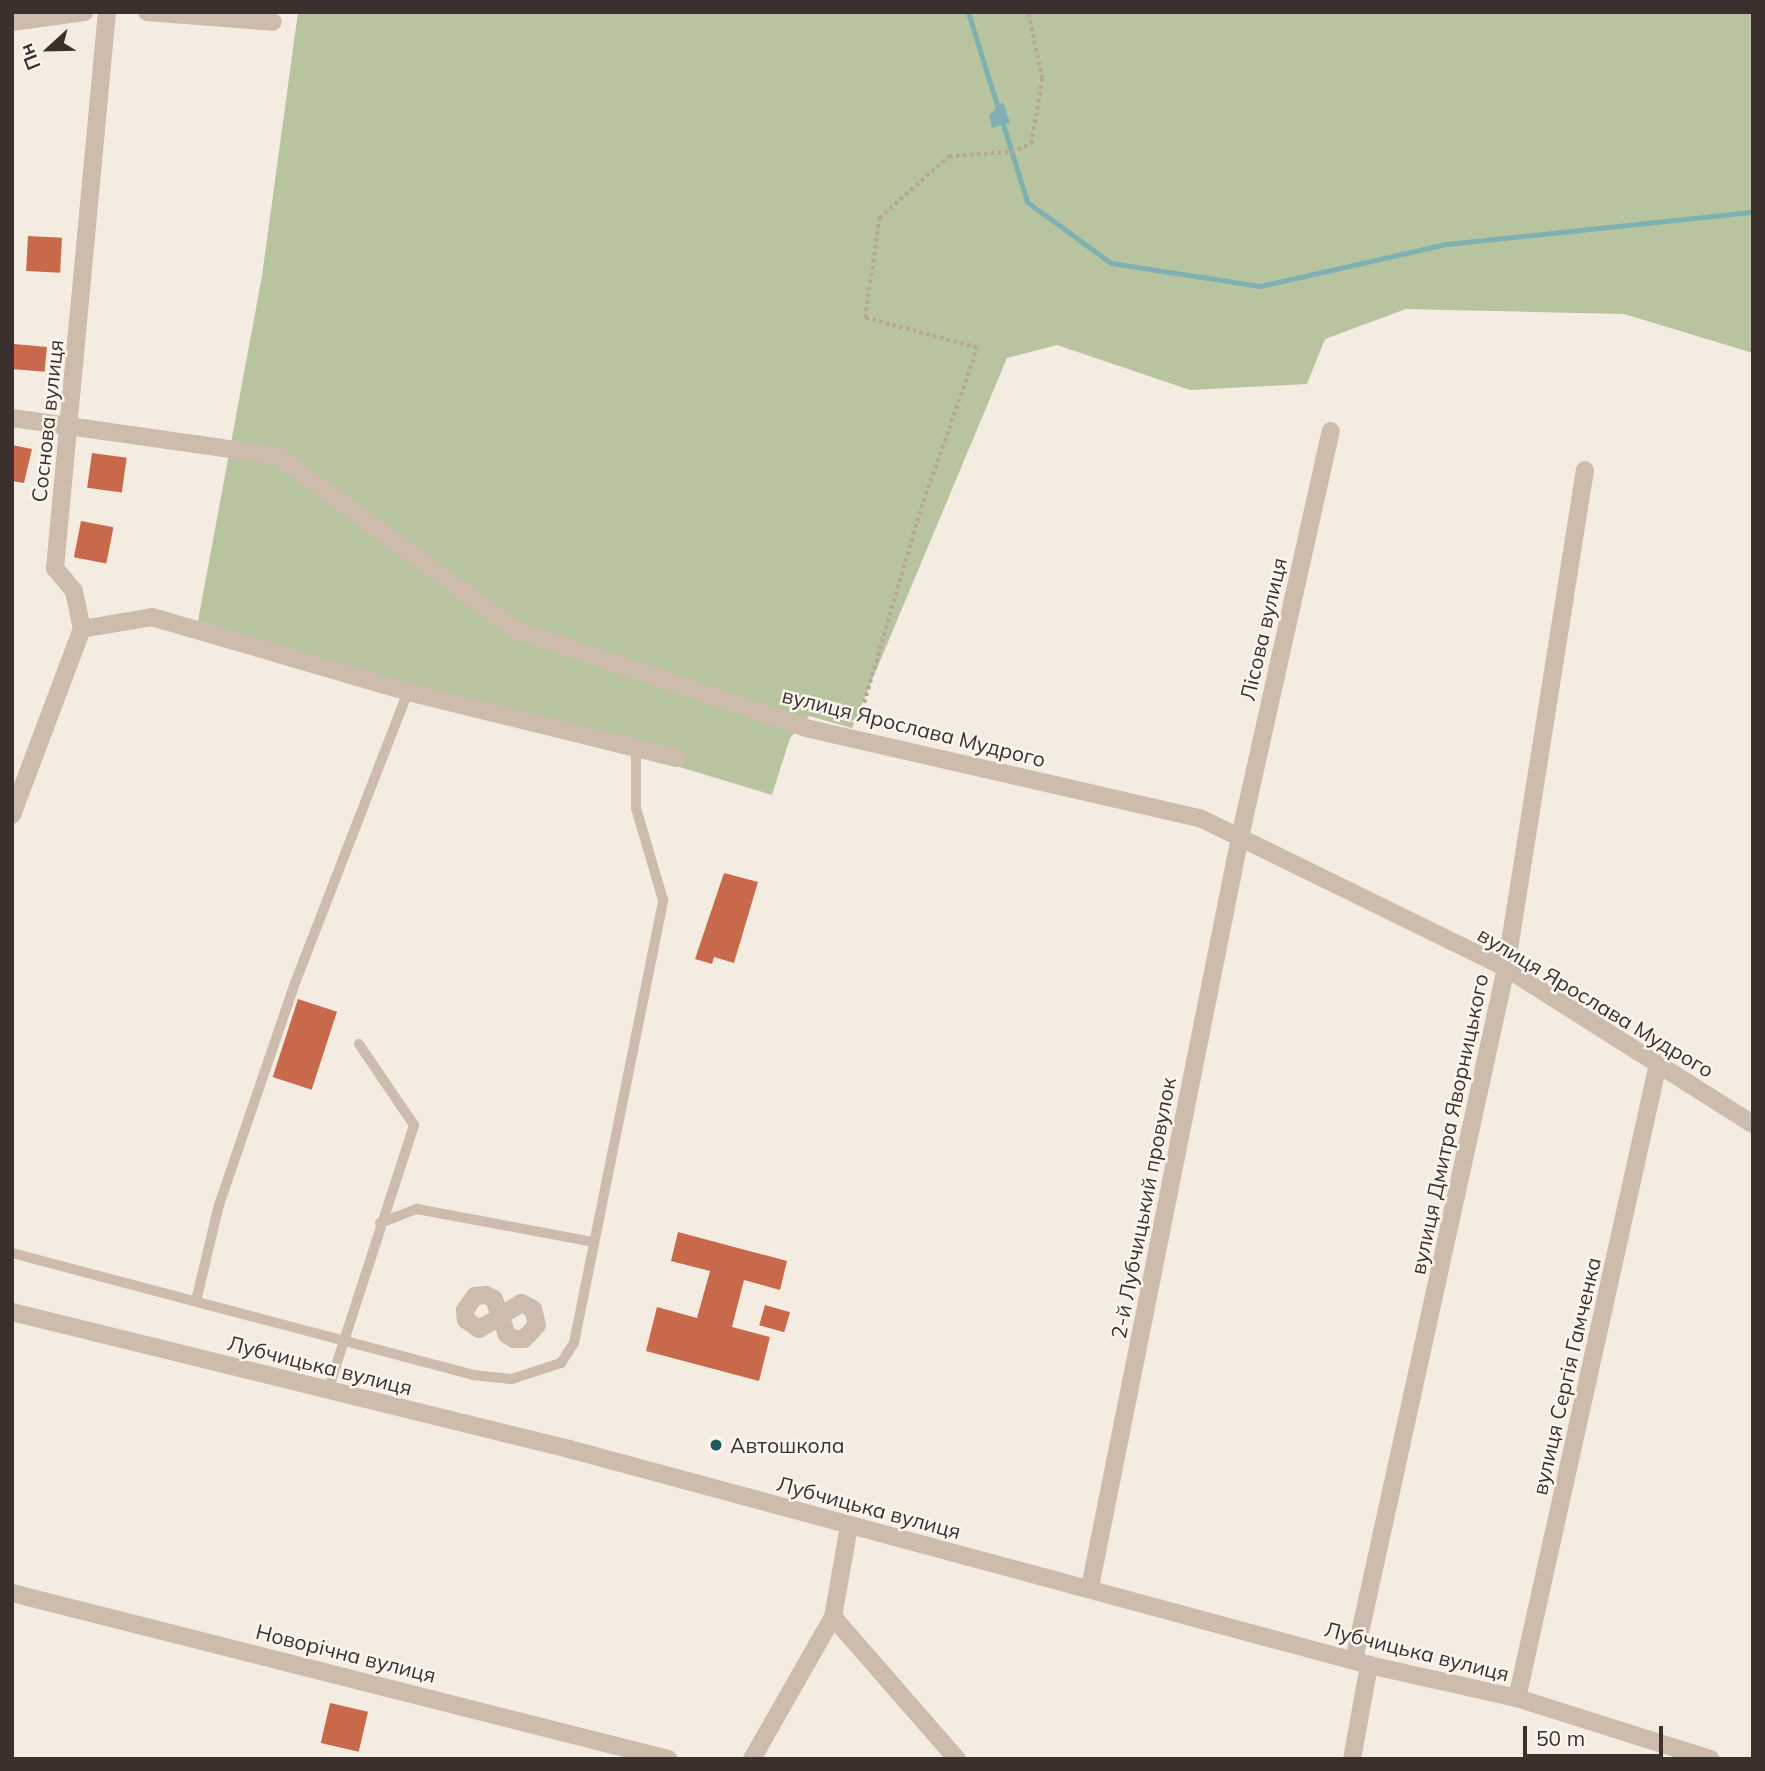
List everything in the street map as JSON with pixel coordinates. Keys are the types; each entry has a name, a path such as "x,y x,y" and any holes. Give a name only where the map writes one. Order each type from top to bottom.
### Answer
{"street":[{"path":"12,22 84,12"},
{"name":"Соснова вулиця","path":"82,629 74,591 55,568 107,12"},
{"path":"147,12 273,22"},
{"name":"вулиця Ярослава Мудрого","path":"12,418 278,456 514,629 853,739 1200,818 1506,968 1753,1125"},
{"name":"Лісова вулиця","path":"1240,837 1331,431"},
{"name":"вулиця Дмитра Яворницького","path":"1352,1759 1362,1662 1506,968 1585,470"},
{"path":"12,815 82,629 152,617 408,692 677,758"},
{"name":"2-й Лубчицький провулок","path":"1090,1587 1240,837"},
{"name":"вулиця Сергія Гамченка","path":"1517,1699 1658,1064"},
{"path":"500,1317 479,1329 466,1320 465,1310 475,1296 486,1295 494,1299 507,1335 514,1339 524,1339 537,1325 533,1309 521,1303 500,1317"},
{"name":"Лубчицька вулиця","path":"12,1312 328,1390 1090,1587 1362,1662 1517,1699 1711,1759"},
{"path":"752,1759 833,1617 849,1526"},
{"name":"Новорічна вулиця","path":"12,1593 668,1759"},
{"path":"833,1617 957,1759"}],"lane":[{"path":"197,1297 219,1205 295,983 408,692"},
{"path":"12,1253 197,1297 343,1343 473,1375 538,1376 561,1363 574,1343 663,900 636,808 636,748"},
{"path":"328,1390 414,1125 359,1044"},
{"path":"380,1223 417,1209 594,1242"}],"path":[{"path":"853,739 921,508 977,348 865,318 879,218 949,156 1011,152 1031,144 1042,79 1028,12"}],"green space":[{"path":"298,12 1753,12 1753,353 1624,314 1406,309 1325,339 1307,384 1190,390 1057,345 1007,358 852,728 809,716 790,738 772,795 198,621 262,276"}],"water":[{"path":"1003,102 1010,123 992,128 989,115"}],"building":[{"path":"28,236 62,238 60,273 26,271"},
{"path":"14,344 47,347 45,372 12,369"},
{"path":"12,445 32,449 24,483 12,481"},
{"path":"92,453 127,458 122,493 87,488"},
{"path":"81,521 113,527 106,564 74,557"},
{"path":"724,873 758,882 734,963 714,957 712,964 695,959"},
{"path":"298,999 337,1012 312,1090 273,1077"},
{"path":"678,1232 787,1261 780,1290 744,1280 732,1327 770,1337 759,1381 646,1351 657,1307 697,1318 710,1271 671,1261"},
{"path":"765,1305 790,1312 784,1332 759,1325"},
{"path":"330,1703 368,1712 359,1752 321,1743"}],"waterway":[{"path":"968,12 1027,202 1111,263 1260,286 1447,244 1753,212"}],"place":[{"name":"Автошкола","path":"716,1445"}]}
